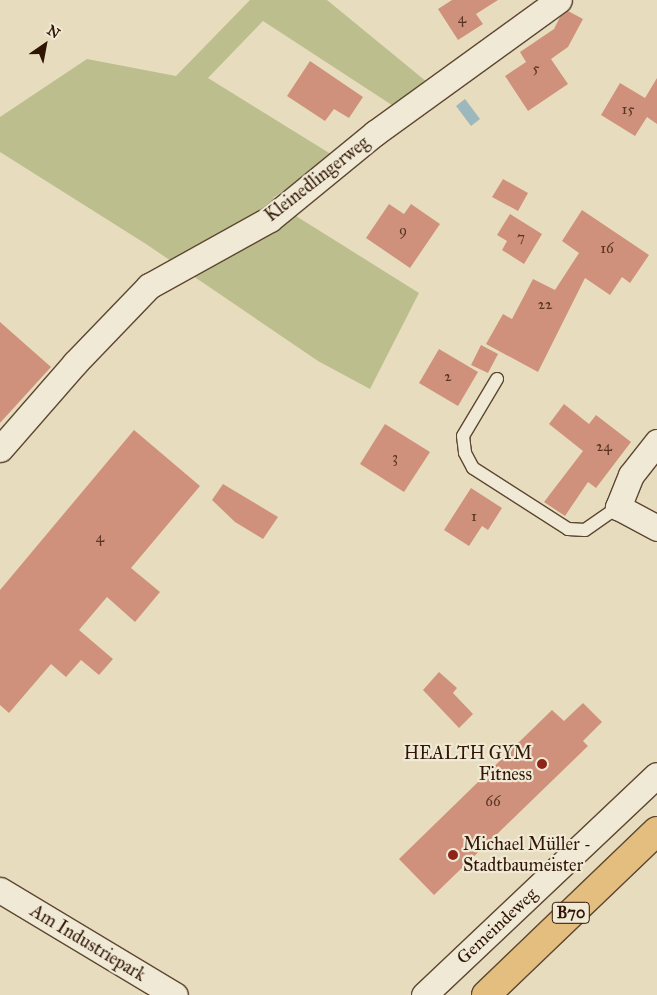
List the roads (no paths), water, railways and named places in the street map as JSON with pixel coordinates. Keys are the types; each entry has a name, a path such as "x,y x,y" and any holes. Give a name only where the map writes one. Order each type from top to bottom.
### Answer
{"main road":[{"name":"B70","path":"486,995 657,831"}],"street":[{"name":"Kleinedlingerweg","path":"0,449 75,364 149,286 270,219 375,133 558,0"},
{"path":"657,442 631,475 618,507 657,528"},
{"name":"Gemeindeweg","path":"424,995 657,775"},
{"name":"Am Industriepark","path":"0,890 176,995"}],"lane":[{"path":"497,379 463,436 465,453 473,468 568,529 585,530 618,507"}],"water":[{"path":"465,99 480,119 471,126 456,106"}],"place":[{"name":"HEALTH GYM Fitness","path":"542,764"},
{"name":"Michael Müller - Stadtbaumeister","path":"453,855"}]}
